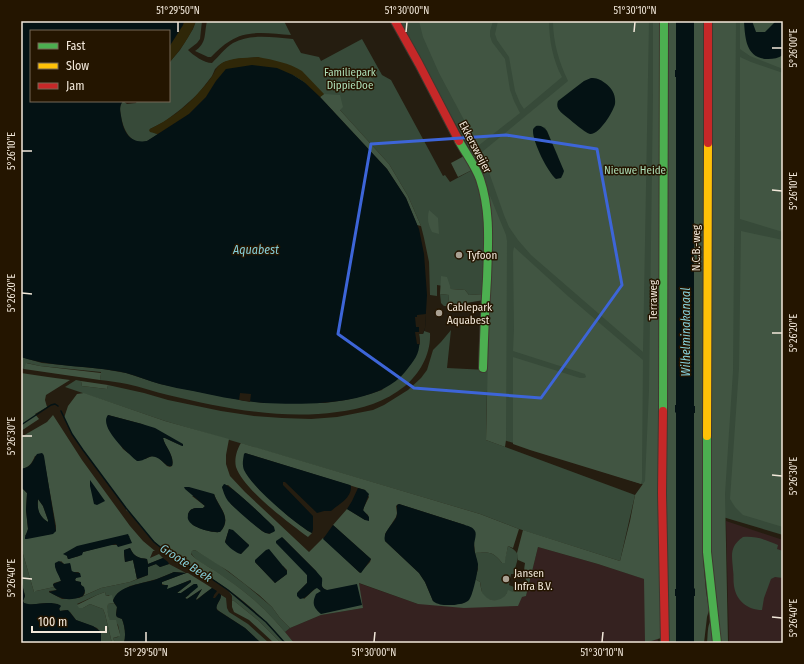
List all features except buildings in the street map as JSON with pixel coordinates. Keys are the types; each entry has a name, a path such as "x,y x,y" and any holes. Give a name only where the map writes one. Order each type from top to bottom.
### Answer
{"street":[{"name":"Ekkersweijer","path":"395,21 464,151 476,168 484,193 487,215 488,244 483,368"},
{"name":"Terraweg","path":"664,21 664,368 662,492 665,643"},
{"name":"N.C.B.-weg","path":"708,21 706,512 707,552 717,643"}],"highlighted area":[{"path":"506,135 597,149 622,285 541,398 414,388 338,334 371,144"}],"shaded area":[{"path":"726,521 783,540 783,643 729,643"},
{"path":"538,547 657,583 658,643 294,643 285,632 290,628 321,615 363,608 358,583 418,604 526,596"}],"green space":[{"name":"Familiepark DippieDoe","path":"196,21 202,21 200,39 188,50 209,63 212,63 233,43 248,38 263,37 293,39 301,53 319,57 321,61 362,39 382,75 391,80 443,176 445,175 450,182 474,169 477,175 485,220 484,294 469,295 465,290 451,289 450,287 437,285 437,296 430,295 429,262 421,226 408,196 389,164 340,110 320,91 258,57 224,62 215,69 212,76 198,94 164,122 150,129 154,133 158,134 147,141 141,142 132,139 126,131 122,121 120,106 122,102 127,104 136,102 170,102 170,62 180,50 193,29"},
{"path":"207,21 284,21 291,35 260,33 244,35 230,41 222,46 211,57 208,57 195,51 202,45"},
{"name":"Nieuwe Heide","path":"399,21 783,21 783,535 706,512 670,492 488,435 487,389 486,440 635,495 620,561 519,529 480,514 165,421 65,387 76,380 81,381 82,386 107,389 108,385 221,411 254,416 311,419 337,417 373,410 408,390 427,370 433,350 451,330 447,368 487,370 490,271 487,187 482,172"},
{"path":"419,21 493,21 490,36 492,42 505,59 510,90 520,113 478,146 439,73 423,37"},
{"path":"498,21 549,21 552,50 562,77 524,109 515,91 509,57 497,40 495,34"},
{"path":"553,21 649,21 643,352 531,255 518,240 509,227 504,215 482,152 568,81 557,52","holes":["596,78 611,88 615,101 606,121 596,132 584,131 560,111 557,105 558,101 584,81","545,127 558,156 556,178 544,162 535,141 533,129"]},
{"path":"653,21 663,21 661,638 645,643 644,579 538,547 526,596 522,597 518,606 464,608 418,604 359,583 363,608 321,615 290,628 272,607 259,595 228,571 195,550 192,551 191,554 196,559 235,585 263,608 294,643 285,643 259,615 238,597 216,581 169,554 152,539 126,510 72,434 64,418 68,406 77,394 84,393 165,421 229,439 226,464 230,476 245,492 309,552 323,538 360,573 371,559 333,525 347,509 365,520 369,520 368,515 363,511 369,497 365,490 245,453 251,480 288,516 312,533 308,537 268,505 240,476 235,461 237,451 241,443 480,514 519,529 513,548 508,546 505,563 502,563 493,554 484,552 475,553 474,542 465,525 399,504 396,506 396,517 385,534 385,541 419,573 425,582 433,601 447,605 464,603 471,595 475,579 480,582 483,594 490,600 501,599 508,590 513,592 514,589 519,591 524,590 527,581 524,575 525,563 518,560 517,553 523,530 620,561 635,495 645,481 649,390","holes":["108,415 142,424 182,446 163,438 173,462 172,466 170,467 158,457 152,456 145,459 128,453 123,449 108,427","228,485 274,527 270,534 262,531 231,504 222,487","214,494 225,518 224,527 220,532 210,531 193,525 188,514 189,512 194,508 203,508 205,506 192,496","229,529 249,545 241,554 225,542","282,537 316,571 321,585 327,590 321,591 316,588 304,599 298,592 307,583 307,575","255,562 283,566 287,570 287,574 275,583"]},
{"path":"668,21 676,21 676,643 667,643 666,489 669,112"},
{"path":"694,21 704,21 702,525 703,558 709,610 704,643 694,643"},
{"path":"711,21 736,21 733,371 725,494 728,643 721,643 713,601 710,570"},
{"path":"740,21 744,21 747,44 783,55 783,69 750,56 740,49"},
{"path":"752,21 776,21 765,32 756,32"},
{"path":"740,57 783,73 783,232 740,219"},
{"name":"Familiepark DippieDoe","path":"344,66 350,77 365,68 375,83 366,87 342,85 333,72"},
{"path":"324,94 340,95 343,107 340,110 389,164 408,196 421,226 417,225 406,198 387,169 320,97"},
{"path":"466,155 474,169 458,177 451,163"},
{"path":"488,196 490,196 507,241 505,447 486,440 490,271"},
{"path":"429,210 438,218 439,234 432,232 428,219"},
{"path":"741,231 783,240 783,527 743,515 730,499 739,368"},
{"path":"514,247 569,297 643,360 641,484 513,444 513,357 580,378 586,377 585,374 513,351"},
{"path":"441,276 447,277 451,289 465,290 469,295 484,294 484,300 448,306 449,295 440,294"},
{"path":"440,294 449,295 448,306 444,306 441,303"},
{"path":"424,331 430,333 429,348 420,369 405,386 397,392 364,407 346,411 316,414 273,414 210,404 127,384 100,380 101,372 40,366 27,363 24,369 21,368 21,357 42,363 103,369 126,373 160,384 241,400 264,403 325,403 346,400 382,390 420,344 419,334"},
{"path":"26,363 101,373 100,380 24,369"},
{"path":"21,373 70,380 46,395 45,400 47,407 35,414 39,419 21,431"},
{"path":"81,381 108,385 107,389 82,386"},
{"path":"53,415 82,460 130,526 143,541 155,551 153,551 150,558 159,554 163,558 148,564 147,559 137,556 130,548 125,550 125,562 133,560 137,579 130,582 101,588 83,596 85,593 80,582 75,580 79,572 71,571 70,564 64,564 61,561 55,566 61,581 54,583 54,587 34,592 21,547 21,487 27,493 26,510 28,529 25,536 53,533 56,531 56,526 43,454 35,456 30,465 21,469 21,437 47,422","holes":["130,536 117,545 109,545 83,552 79,556 68,559 67,556"]},
{"path":"38,499 43,506 48,522 39,512"},
{"path":"743,537 753,537 765,540 778,545 777,549 783,551 783,578 775,577 771,579 764,598 762,610 757,610 747,606 740,600 735,591 732,552 735,544"},
{"path":"508,546 516,552 518,558 514,574 511,574 509,585 514,587 513,592 507,593 500,600 490,600 483,595 480,582 475,579 478,569 475,553 484,552 493,554 502,563 504,563"},
{"path":"21,547 34,592 54,587 57,590 49,592 62,599 79,598 101,588 130,582 148,575 148,567 156,564 160,567 169,564 186,573 174,572 157,579 130,586 118,593 113,600 109,595 106,596 105,592 77,604 83,608 90,604 103,609 112,643 101,643 101,633 97,628 76,620 70,612 66,610 60,611 58,604 46,603 28,605 24,603 23,601 25,596 21,580"},
{"path":"195,550 218,564 246,585 272,607 290,628 285,632 265,610 249,596 195,558 191,553"},
{"path":"186,573 212,588 196,600 202,589 187,599 185,598 189,595 194,584 181,593 177,593 191,582 190,580 169,589 166,589 168,586 162,584 162,582"},
{"path":"228,590 266,622 285,643 281,643 259,621 233,600 232,601 232,596"},
{"path":"105,592 106,596 112,595 114,603 108,604 108,615 110,620 116,620 120,634 120,636 113,638 115,643 112,643 103,609 90,604 83,608 79,608 77,605"},
{"path":"221,595 226,598 229,612 248,624 269,643 261,643 245,628 216,608"},
{"path":"233,600 259,621 281,643 274,643 249,620 234,612 232,607"},
{"path":"114,603 117,607 117,617 122,619 124,625 124,643 115,643 113,638 118,637 120,634 118,625 114,620 109,619 107,610 108,604"},
{"path":"711,620 714,643 707,643 708,628"}],"sand":[{"path":"184,21 196,21 184,43 170,62 170,45"},
{"path":"258,57 297,68 302,71 324,94 320,97 304,82 293,75 226,69 206,97 189,114 158,134 150,132 150,129 170,118 194,98 222,63 235,59"}],"water":[{"name":"Aquabest","path":"21,21 184,21 170,45 170,30 30,30 30,102 122,102 120,110 123,127 131,138 141,141 147,141 189,114 206,97 226,69 252,65 277,68 293,75 304,82 320,97 387,169 406,198 419,229 424,254 427,295 425,328 423,334 419,334 417,355 405,372 393,383 377,391 359,397 339,401 299,404 246,401 172,387 113,370 60,365 34,361 21,357"},
{"name":"Wilhelminakanaal","path":"676,21 694,21 694,643 676,643"},
{"path":"744,21 752,21 756,32 765,32 776,21 783,21 783,55 768,59 755,55 748,46 746,40"},
{"path":"591,78 600,80 612,89 615,104 609,117 601,127 594,133 590,134 561,113 557,104 558,101 584,81"},
{"path":"536,126 545,128 547,131 564,171 561,178 556,179 549,170 535,143 533,129"},
{"path":"108,415 155,428 183,444 182,446 163,438 171,455 173,462 172,466 168,466 153,456 137,461 122,447 111,433 107,426 106,420"},
{"path":"42,453 44,456 56,531 53,534 25,539 28,529 26,510 27,493 21,487 21,469 30,465 37,454","holes":["38,499 43,506 48,520 48,522 39,512"]},
{"path":"245,453 350,485 351,490 347,497 331,511 317,513 285,482 283,482 283,485 313,516 312,533 284,512 248,477 243,466"},
{"path":"90,480 105,501 97,505 94,504"},
{"path":"224,484 234,490 257,510 274,527 275,531 272,533 266,533 235,508 225,496 222,487"},
{"path":"184,487 214,494 225,517 224,527 220,532 203,530 191,524 188,514 191,510 194,508 203,508 205,506"},
{"path":"358,488 365,490 369,494 363,510 369,517 369,521 347,509"},
{"path":"399,504 468,526 474,530 476,534 474,548 478,567 475,583 469,600 464,603 454,605 438,604 433,601 425,582 419,573 385,541 385,534 396,518 397,505"},
{"path":"333,525 371,559 361,573 323,539"},
{"path":"229,529 233,530 249,545 241,554 232,550 225,542"},
{"path":"128,534 132,543 118,547 116,544 83,552 82,555 69,559 63,554 77,546"},
{"path":"282,537 322,578 322,586 325,589 327,590 357,584 362,605 321,614 314,605 316,594 321,591 317,588 305,598 300,599 297,596 297,593 307,583 307,575 276,543 276,541"},
{"path":"130,548 137,556 147,559 148,564 163,558 169,564 160,567 156,564 148,567 148,575 137,579 133,560 125,562 124,550"},
{"path":"269,549 287,571 287,574 275,583 255,562 255,560"},
{"path":"59,561 64,564 70,563 72,571 80,573 81,577 76,578 75,580 81,582 81,585 84,587 85,591 83,596 73,599 65,599 49,592 57,590 53,584 61,581 55,565 55,563"},
{"path":"174,572 186,573 162,582 162,585 168,585 167,589 191,580 191,582 177,593 181,593 194,584 197,584 198,587 185,598 187,599 202,589 196,599 197,600 212,588 217,591 213,598 215,598 219,593 221,595 217,610 245,628 261,643 124,643 124,625 122,619 116,615 117,607 113,601 116,596 125,588 157,579"},
{"path":"21,580 25,596 23,601 24,603 50,603 60,605 60,611 68,610 76,620 93,626 100,631 101,643 21,643"}],"pier":[{"path":"426,314 425,328 423,334 419,334 420,344 417,344 415,332 419,332 419,327 416,327 415,317 417,317 417,315"},
{"path":"240,393 251,394 250,402 239,400"}],"waterway":[{"name":"Groote Beek","path":"21,425 51,405 55,404 58,406"},
{"name":"Groote Beek","path":"61,411 72,434 83,450 126,508 154,542 174,558 206,575 228,590 266,622 285,643"}],"traffic: fast":[{"path":"663,411 664,21"},
{"path":"459,141 478,174 484,191 486,204 488,254 483,368"},
{"path":"707,436 707,552 717,643"}],"traffic: slow":[{"path":"707,436 708,143"}],"traffic: jam":[{"path":"395,21 459,141"},
{"path":"708,21 708,143"},
{"path":"663,411 662,493 665,643"}],"place":[{"name":"Tyfoon","path":"459,255"},
{"name":"Cablepark Aquabest","path":"439,313"},
{"name":"Jansen Infra B.V.","path":"506,579"}]}
